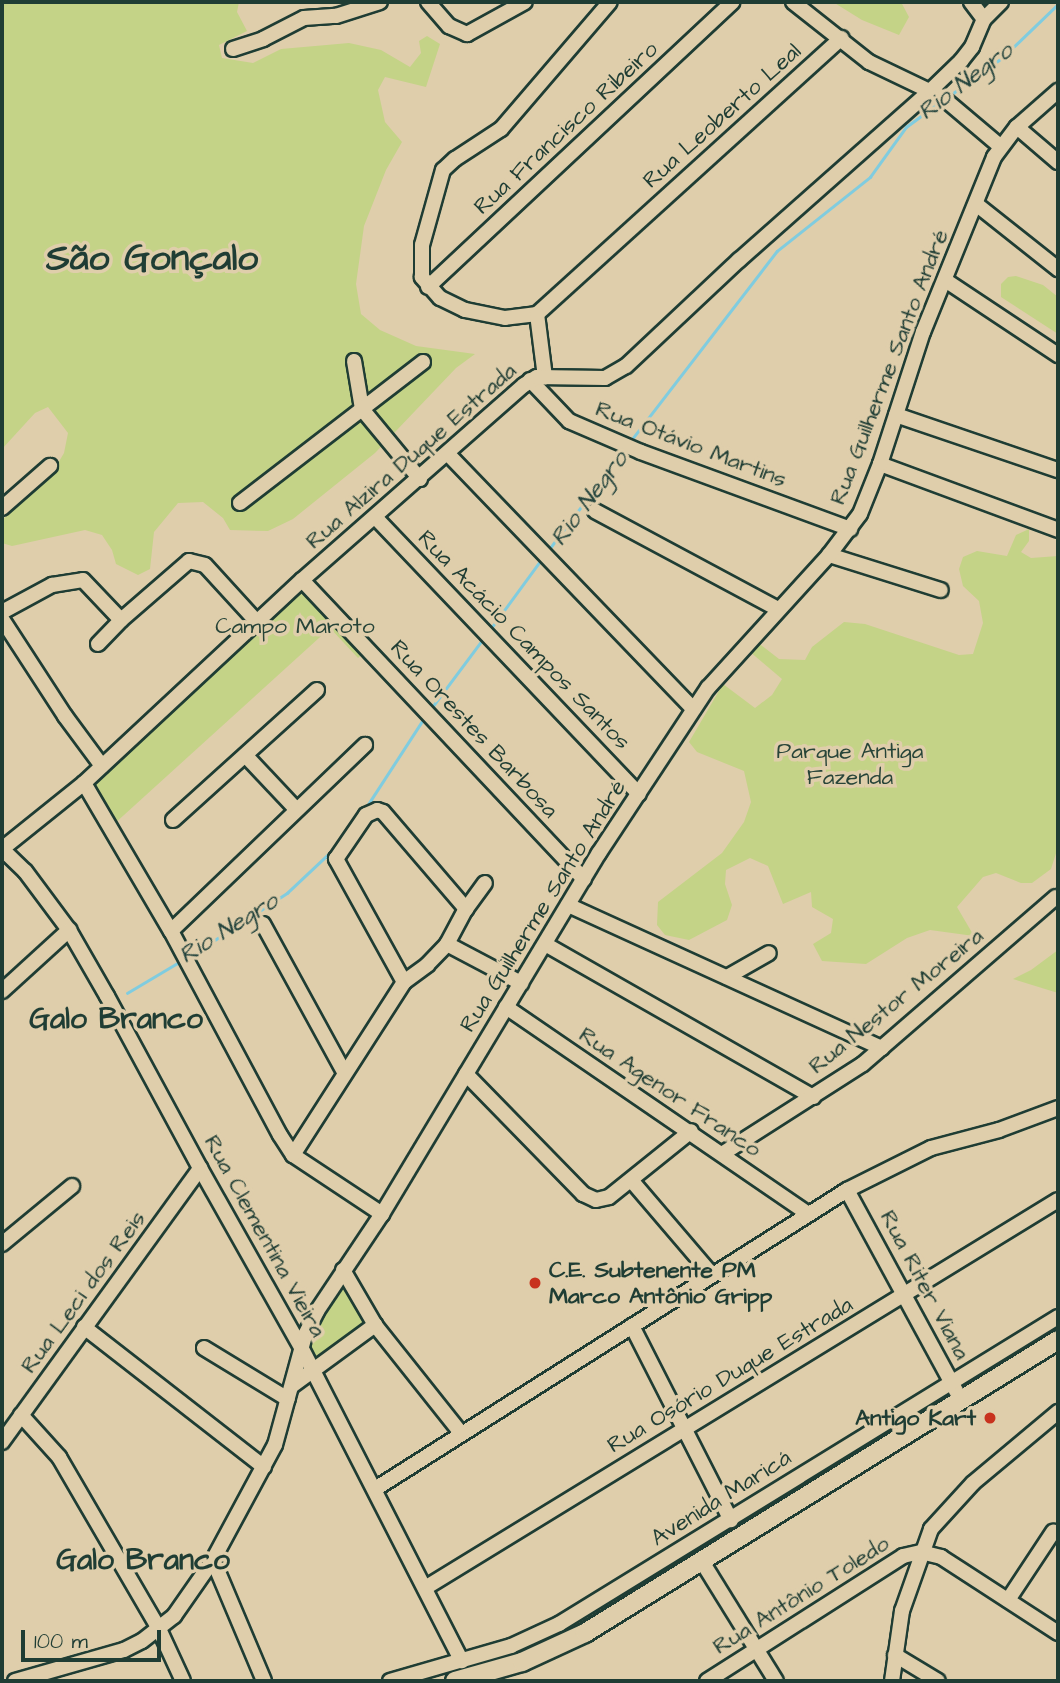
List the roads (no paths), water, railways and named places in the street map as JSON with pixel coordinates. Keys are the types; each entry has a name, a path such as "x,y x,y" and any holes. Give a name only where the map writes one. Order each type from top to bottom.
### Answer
{"main road":[{"path":"455,1681 559,1647 962,1402 1058,1340"}],"street":[{"path":"233,49 263,39 304,18 336,16 380,2"},
{"path":"428,2 449,26 467,34 525,2"},
{"path":"538,379 537,314 505,318 464,310 440,298 428,287 422,277 421,261 443,170 501,129 610,2"},
{"name":"Rua Francisco Ribeiro","path":"428,287 733,2"},
{"path":"793,2 869,62 936,93 956,106 1000,146"},
{"path":"971,2 984,19"},
{"name":"Rua Alzira Duque Estrada","path":"2,849 103,766 302,580 538,379 587,380 616,375 738,260 936,93 972,47 984,19 1001,2"},
{"name":"Rua Leoberto Leal","path":"537,314 841,38"},
{"name":"Rua Guilherme Santo André","path":"23,1680 124,1650 159,1629 174,1616 213,1560 275,1446 302,1347 317,1311 382,1214 584,879 693,709 708,688 829,555 850,529 868,499 923,332 1000,146 1058,91"},
{"path":"1017,127 1058,162"},
{"path":"976,204 1058,269"},
{"path":"944,281 1058,355"},
{"path":"354,361 362,410 420,479"},
{"path":"240,503 423,362"},
{"name":"Rua Otávio Martins","path":"538,379 569,421 641,452 850,529"},
{"path":"896,415 1058,470"},
{"path":"448,454 541,554 693,709"},
{"path":"880,464 1058,530"},
{"path":"2,508 50,466"},
{"path":"595,511 778,609"},
{"name":"Rua Acácio Campos Santos","path":"376,518 639,794"},
{"path":"829,555 941,590"},
{"path":"98,644 184,564 196,560 205,565 257,622"},
{"path":"2,612 51,585 83,580 121,620"},
{"name":"Rua Orestes Barbosa","path":"302,580 584,879"},
{"path":"2,619 103,766"},
{"path":"173,820 317,691"},
{"path":"171,930 365,745"},
{"path":"246,756 296,809"},
{"path":"84,783 171,930 293,1155 382,1214"},
{"path":"404,982 336,859 366,815 376,810 383,812 466,909"},
{"name":"Rua Clementina Vieira","path":"2,849 25,872 69,930 302,1347 462,1661"},
{"path":"293,1155 404,982 427,965 447,944 466,909 485,883"},
{"name":"Rua Nestor Moreira","path":"722,1154 813,1097 882,1048 1056,897"},
{"path":"568,905 882,1048"},
{"path":"263,924 344,1072"},
{"path":"2,991 69,930"},
{"path":"447,944 521,983"},
{"path":"545,944 813,1097"},
{"path":"727,977 769,953"},
{"name":"Rua Agenor Franco","path":"506,1007 691,1131 808,1214"},
{"path":"466,1074 583,1194 601,1200 631,1180 691,1131"},
{"path":"375,1489 848,1191 931,1149 999,1130 1058,1108"},
{"name":"Rua Leci dos Reis","path":"2,1442 200,1168"},
{"path":"631,1180 712,1275"},
{"path":"2,1244 72,1186"},
{"name":"Rua Riter Viana","path":"848,1191 962,1402"},
{"name":"Rua Osório Duque Estrada","path":"425,1588 1058,1200"},
{"path":"343,1270 375,1325 461,1433"},
{"name":"Avenida Maricá","path":"390,1681 511,1646 559,1624 1058,1317"},
{"path":"292,1385 375,1325"},
{"path":"632,1326 731,1520"},
{"path":"84,1327 264,1467"},
{"path":"204,1349 288,1399"},
{"path":"892,1681 902,1611 931,1529 973,1483 1058,1412"},
{"path":"21,1415 59,1457 159,1629 183,1681"},
{"path":"1008,1600 1053,1532"},
{"path":"921,1552 941,1558 1058,1633"},
{"name":"Rua Antônio Toledo","path":"707,1681 903,1556 921,1552"},
{"path":"213,1560 264,1681"},
{"path":"701,1560 776,1681"},
{"path":"895,1655 938,1681"}],"waterway":[{"name":"Rio Negro","path":"949,96 1003,57 1058,4"},
{"name":"Rio Negro","path":"629,443 777,251 870,177 906,127 940,102"},
{"name":"Rio Negro","path":"547,552 623,451"},
{"name":"Rio Negro","path":"489,631 541,560"},
{"name":"Rio Negro","path":"430,710 483,639"},
{"name":"Rio Negro","path":"365,809 424,718"},
{"name":"Rio Negro","path":"190,956 287,893 338,845"},
{"name":"Rio Negro","path":"127,993 181,961"}],"place":[{"name":"C.E. Subtenente PM Marco Antônio Gripp","path":"535,1283"},
{"name":"Antigo Kart","path":"990,1418"}],"district":[{"name":"São Gonçalo","path":"152,260"},
{"name":"Galo Branco","path":"116,1019"},
{"name":"Galo Branco","path":"143,1560"}],"park label":[{"name":"Campo Maroto","path":"295,626"},
{"name":"Parque Antiga Fazenda","path":"850,764"}]}
